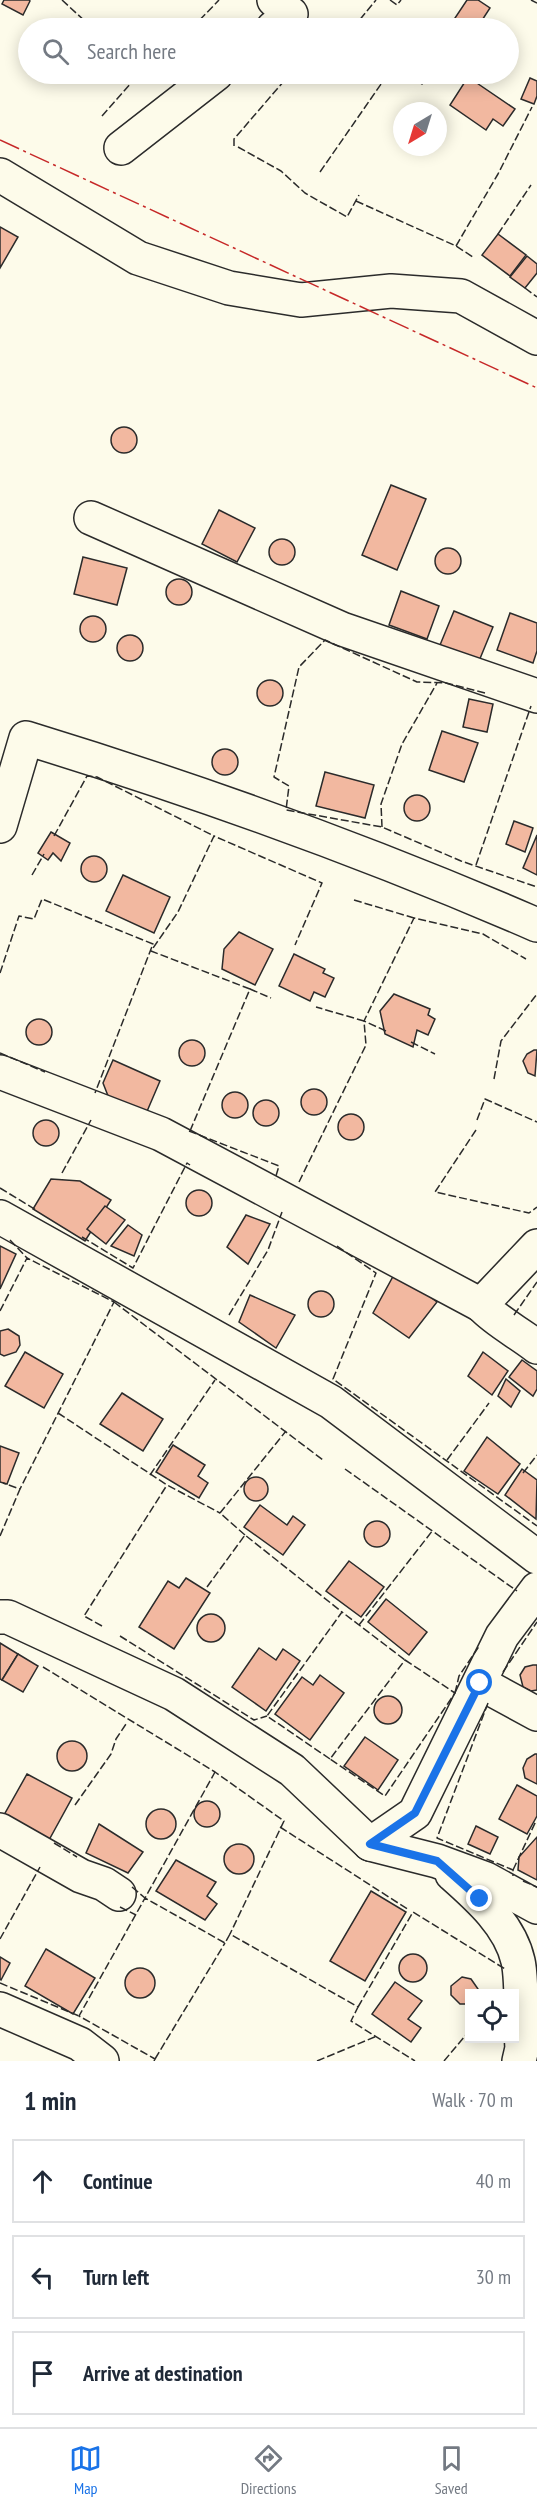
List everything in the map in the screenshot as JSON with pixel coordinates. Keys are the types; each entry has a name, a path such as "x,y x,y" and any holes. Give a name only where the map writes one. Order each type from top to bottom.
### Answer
{"street":[{"path":"274,0 291,14 286,18"},
{"path":"121,148 203,84"},
{"path":"0,174 138,258 229,288 301,300 391,291 461,296 537,338"},
{"path":"91,518 342,629 537,696"},
{"path":"0,826 26,738 126,768 403,868 537,925"},
{"path":"0,1072 161,1134 481,1305 495,1320 512,1328 537,1347"},
{"path":"0,1217 330,1402 537,1557"},
{"path":"481,1305 537,1246"},
{"path":"370,1844 415,1813 502,1636 537,1588"},
{"path":"0,1617 8,1617 174,1694 292,1770 370,1844 437,1861 486,1879 537,1907"},
{"path":"480,1683 537,1714"},
{"path":"0,1830 81,1876 104,1884 119,1893"},
{"path":"437,1861 480,1899 504,1930 518,1961 537,1993"},
{"path":"518,1961 522,2048 519,2061"},
{"path":"0,2009 80,2044 102,2061"}],"building":[{"path":"4,0 30,1 23,15 2,4"},
{"path":"467,0 478,0 490,8 484,18 455,18"},
{"path":"530,78 537,81 537,96 534,104 521,99"},
{"path":"464,84 478,84 515,109 503,126 493,119 486,130 450,105"},
{"path":"0,227 18,237 0,268"},
{"path":"498,234 526,255 510,276 482,255"},
{"path":"527,256 537,264 537,273 525,288 510,277"},
{"path":"124,427 133,431 137,440 133,449 124,453 115,449 111,440 115,431"},
{"path":"391,485 426,499 397,570 362,555"},
{"path":"219,510 255,528 237,562 202,544"},
{"path":"282,539 291,543 295,552 291,561 282,565 273,561 269,552 273,543"},
{"path":"448,548 457,552 461,561 457,570 448,574 439,570 435,561 439,552"},
{"path":"83,557 127,568 117,605 74,594"},
{"path":"179,579 188,583 192,592 188,601 179,605 170,601 166,592 170,583"},
{"path":"401,591 439,606 427,639 389,625"},
{"path":"454,611 493,627 479,661 440,645"},
{"path":"510,613 537,623 537,651 533,663 497,650"},
{"path":"93,616 102,620 106,629 102,638 93,642 84,638 80,629 84,620"},
{"path":"130,635 139,639 143,648 139,657 130,661 121,657 117,648 121,639"},
{"path":"270,680 279,684 283,693 279,702 270,706 261,702 257,693 261,684"},
{"path":"469,699 493,704 487,732 463,727"},
{"path":"442,731 478,743 464,782 429,770"},
{"path":"225,749 234,753 238,762 234,771 225,775 216,771 212,762 216,753"},
{"path":"325,772 374,785 365,818 316,806"},
{"path":"417,795 426,799 430,808 426,817 417,821 408,817 404,808 408,799"},
{"path":"514,821 533,828 525,852 506,844"},
{"path":"51,832 70,843 61,861 53,853 48,860 38,853"},
{"path":"537,835 537,875 523,868"},
{"path":"94,856 103,860 107,869 103,878 94,882 85,878 81,869 85,860"},
{"path":"123,875 170,897 154,933 106,911"},
{"path":"239,932 273,949 255,985 222,969 224,949"},
{"path":"294,954 325,969 323,973 334,978 325,997 314,992 310,1001 279,986"},
{"path":"394,994 430,1009 428,1015 435,1019 428,1035 417,1030 413,1047 385,1034 380,1011"},
{"path":"39,1019 48,1023 52,1032 48,1041 39,1045 30,1041 26,1032 30,1023"},
{"path":"192,1040 201,1044 205,1053 201,1062 192,1066 183,1062 179,1053 183,1044"},
{"path":"537,1050 535,1076 528,1073 523,1061 527,1054"},
{"path":"113,1060 160,1081 145,1116 110,1101 103,1083"},
{"path":"314,1089 323,1093 327,1102 323,1111 314,1115 305,1111 301,1102 305,1093"},
{"path":"235,1092 244,1096 248,1105 244,1114 235,1118 226,1114 222,1105 226,1096"},
{"path":"266,1100 275,1104 279,1113 275,1122 266,1126 257,1122 253,1113 257,1104"},
{"path":"351,1114 360,1118 364,1127 360,1136 351,1140 342,1136 338,1127 342,1118"},
{"path":"46,1120 55,1124 59,1133 55,1142 46,1146 37,1142 33,1133 37,1124"},
{"path":"51,1179 80,1181 111,1200 85,1241 33,1209"},
{"path":"199,1190 208,1194 212,1203 208,1212 199,1216 190,1212 186,1203 190,1194"},
{"path":"105,1206 125,1220 106,1244 87,1229"},
{"path":"246,1215 270,1224 248,1264 227,1247"},
{"path":"128,1225 142,1235 134,1256 111,1246"},
{"path":"0,1246 16,1254 0,1289"},
{"path":"396,1271 437,1302 409,1338 373,1313"},
{"path":"321,1291 330,1295 334,1304 330,1313 321,1317 312,1313 308,1304 312,1295"},
{"path":"250,1295 295,1315 276,1348 239,1322"},
{"path":"8,1329 19,1336 20,1345 16,1352 4,1356 0,1354 0,1331"},
{"path":"25,1352 63,1374 44,1408 5,1386"},
{"path":"483,1352 508,1371 492,1395 468,1376"},
{"path":"522,1360 537,1371 537,1389 533,1396 509,1377"},
{"path":"506,1379 520,1391 511,1407 498,1396"},
{"path":"122,1393 163,1419 143,1451 100,1424"},
{"path":"487,1437 520,1464 498,1494 464,1471"},
{"path":"173,1445 205,1465 198,1476 208,1483 199,1498 156,1472"},
{"path":"0,1446 19,1453 7,1484 0,1482"},
{"path":"522,1469 537,1480 536,1519 505,1495"},
{"path":"256,1477 264,1481 268,1489 264,1497 256,1501 248,1497 244,1489 248,1481"},
{"path":"260,1505 287,1525 293,1516 305,1525 283,1555 244,1527"},
{"path":"377,1521 386,1525 390,1534 386,1543 377,1547 368,1543 364,1534 368,1525"},
{"path":"349,1561 384,1587 361,1617 326,1591"},
{"path":"186,1578 210,1593 174,1649 139,1627 168,1581 179,1588"},
{"path":"386,1599 427,1632 409,1655 368,1622"},
{"path":"211,1614 221,1618 225,1628 221,1638 211,1642 201,1638 197,1628 201,1618"},
{"path":"0,1643 18,1654 2,1680 0,1679"},
{"path":"259,1648 276,1660 283,1649 300,1661 266,1711 232,1687"},
{"path":"18,1654 38,1666 23,1692 2,1680"},
{"path":"537,1665 537,1690 531,1691 523,1687 520,1675 525,1667"},
{"path":"320,1675 344,1693 310,1740 275,1714 302,1677 313,1685"},
{"path":"388,1696 398,1700 402,1710 398,1720 388,1724 378,1720 374,1710 378,1700"},
{"path":"365,1737 398,1760 378,1790 344,1766"},
{"path":"72,1741 83,1745 87,1756 83,1767 72,1771 61,1767 57,1756 61,1745"},
{"path":"537,1754 537,1784 525,1778 523,1768 527,1759"},
{"path":"27,1774 72,1798 49,1840 4,1815"},
{"path":"517,1785 537,1796 537,1816 527,1834 499,1819"},
{"path":"207,1801 216,1805 220,1814 216,1823 207,1827 198,1823 194,1814 198,1805"},
{"path":"161,1809 167,1810 175,1818 175,1830 167,1838 161,1839 155,1838 147,1830 146,1824 147,1818 155,1810"},
{"path":"99,1824 143,1852 128,1873 86,1853"},
{"path":"476,1826 498,1837 490,1854 468,1844"},
{"path":"537,1837 537,1880 518,1870 519,1857"},
{"path":"239,1844 250,1848 254,1859 250,1870 239,1874 228,1870 224,1859 228,1848"},
{"path":"176,1860 216,1882 207,1896 217,1904 205,1920 156,1891"},
{"path":"371,1891 406,1912 365,1981 330,1961"},
{"path":"46,1949 95,1978 73,2014 25,1986"},
{"path":"413,1954 423,1958 427,1968 423,1978 413,1982 403,1978 399,1968 403,1958"},
{"path":"0,1957 10,1963 1,1980 0,1979"},
{"path":"140,1968 151,1972 155,1983 151,1994 140,1998 129,1994 125,1983 129,1972"},
{"path":"462,1977 471,1979 478,1989 465,1989 465,2004 460,2004 451,1995 451,1986"},
{"path":"395,1982 422,2001 408,2019 421,2028 411,2042 372,2014"}],"fence":[{"path":"62,0 82,18"},
{"path":"202,18 219,0"},
{"path":"361,18 376,0"},
{"path":"390,0 397,5 401,0"},
{"path":"531,0 537,3"},
{"path":"102,116 130,84"},
{"path":"234,146 234,139 281,84"},
{"path":"320,172 381,84"},
{"path":"456,246 498,174 532,107"},
{"path":"238,147 281,171 305,193 347,217 359,195"},
{"path":"498,234 531,185"},
{"path":"356,201 456,246 473,257"},
{"path":"525,288 537,297"},
{"path":"485,693 446,683 417,682 325,640 299,667 274,777 289,786 286,810 382,827 461,861 537,887"},
{"path":"382,827 381,804 402,744 437,683"},
{"path":"476,865 531,706"},
{"path":"54,836 87,776 97,777 214,836"},
{"path":"190,1131 250,989 151,951 178,912 214,836 322,883 295,945"},
{"path":"32,875 44,854"},
{"path":"0,973 19,916 34,919 42,899 153,944 95,1093"},
{"path":"354,900 414,918"},
{"path":"386,1031 364,1021 414,918 483,934 526,959"},
{"path":"250,989 271,998"},
{"path":"494,1079 501,1041 537,994"},
{"path":"299,1182 366,1045 364,1021 316,1007"},
{"path":"411,1042 435,1054"},
{"path":"0,1053 45,1072"},
{"path":"477,1120 485,1099 537,1122"},
{"path":"62,1173 91,1120"},
{"path":"476,1130 435,1192 529,1213 537,1207"},
{"path":"189,1131 279,1166 275,1179"},
{"path":"82,1237 133,1268 187,1163 190,1165"},
{"path":"0,1188 36,1210"},
{"path":"229,1315 268,1250 282,1212"},
{"path":"10,1240 27,1258"},
{"path":"337,1246 376,1273 333,1379 537,1526"},
{"path":"0,1311 27,1258 114,1302 20,1489"},
{"path":"514,1315 537,1282"},
{"path":"114,1302 323,1460"},
{"path":"150,1475 215,1380"},
{"path":"447,1460 489,1403"},
{"path":"58,1413 167,1485 220,1513"},
{"path":"245,1535 220,1513 286,1431"},
{"path":"523,1473 537,1455"},
{"path":"345,1469 517,1591"},
{"path":"0,1536 20,1489 3,1483"},
{"path":"102,1626 84,1616 167,1485"},
{"path":"359,1625 433,1530"},
{"path":"207,1587 245,1535 342,1612"},
{"path":"330,1759 267,1716 342,1612 405,1660"},
{"path":"503,1672 537,1622"},
{"path":"120,1636 254,1720 267,1716"},
{"path":"455,1693 459,1676 480,1645"},
{"path":"405,1660 455,1693 385,1796 330,1759 405,1660"},
{"path":"43,1667 215,1772 284,1821 230,1934"},
{"path":"488,1703 437,1838 513,1870 513,1876"},
{"path":"75,1805 111,1754 116,1739 126,1724"},
{"path":"132,1887 145,1898 215,1772"},
{"path":"513,1870 536,1821"},
{"path":"280,1827 409,1910"},
{"path":"54,1843 77,1857"},
{"path":"0,1939 40,1867"},
{"path":"523,1881 537,1887"},
{"path":"154,2061 155,2059 79,2016 145,1898 225,1943 230,1934 358,2007 351,2021 415,2061"},
{"path":"120,1907 136,1915"},
{"path":"358,2007 413,1912 505,1969"},
{"path":"155,2059 225,1943"},
{"path":"0,1983 79,2016"},
{"path":"317,2061 377,2036"},
{"path":"444,2061 465,2036"}],"power":[{"path":"0,140 537,388"}],"route":[{"path":"480,1683 415,1813 370,1844 437,1861 480,1899"}]}
